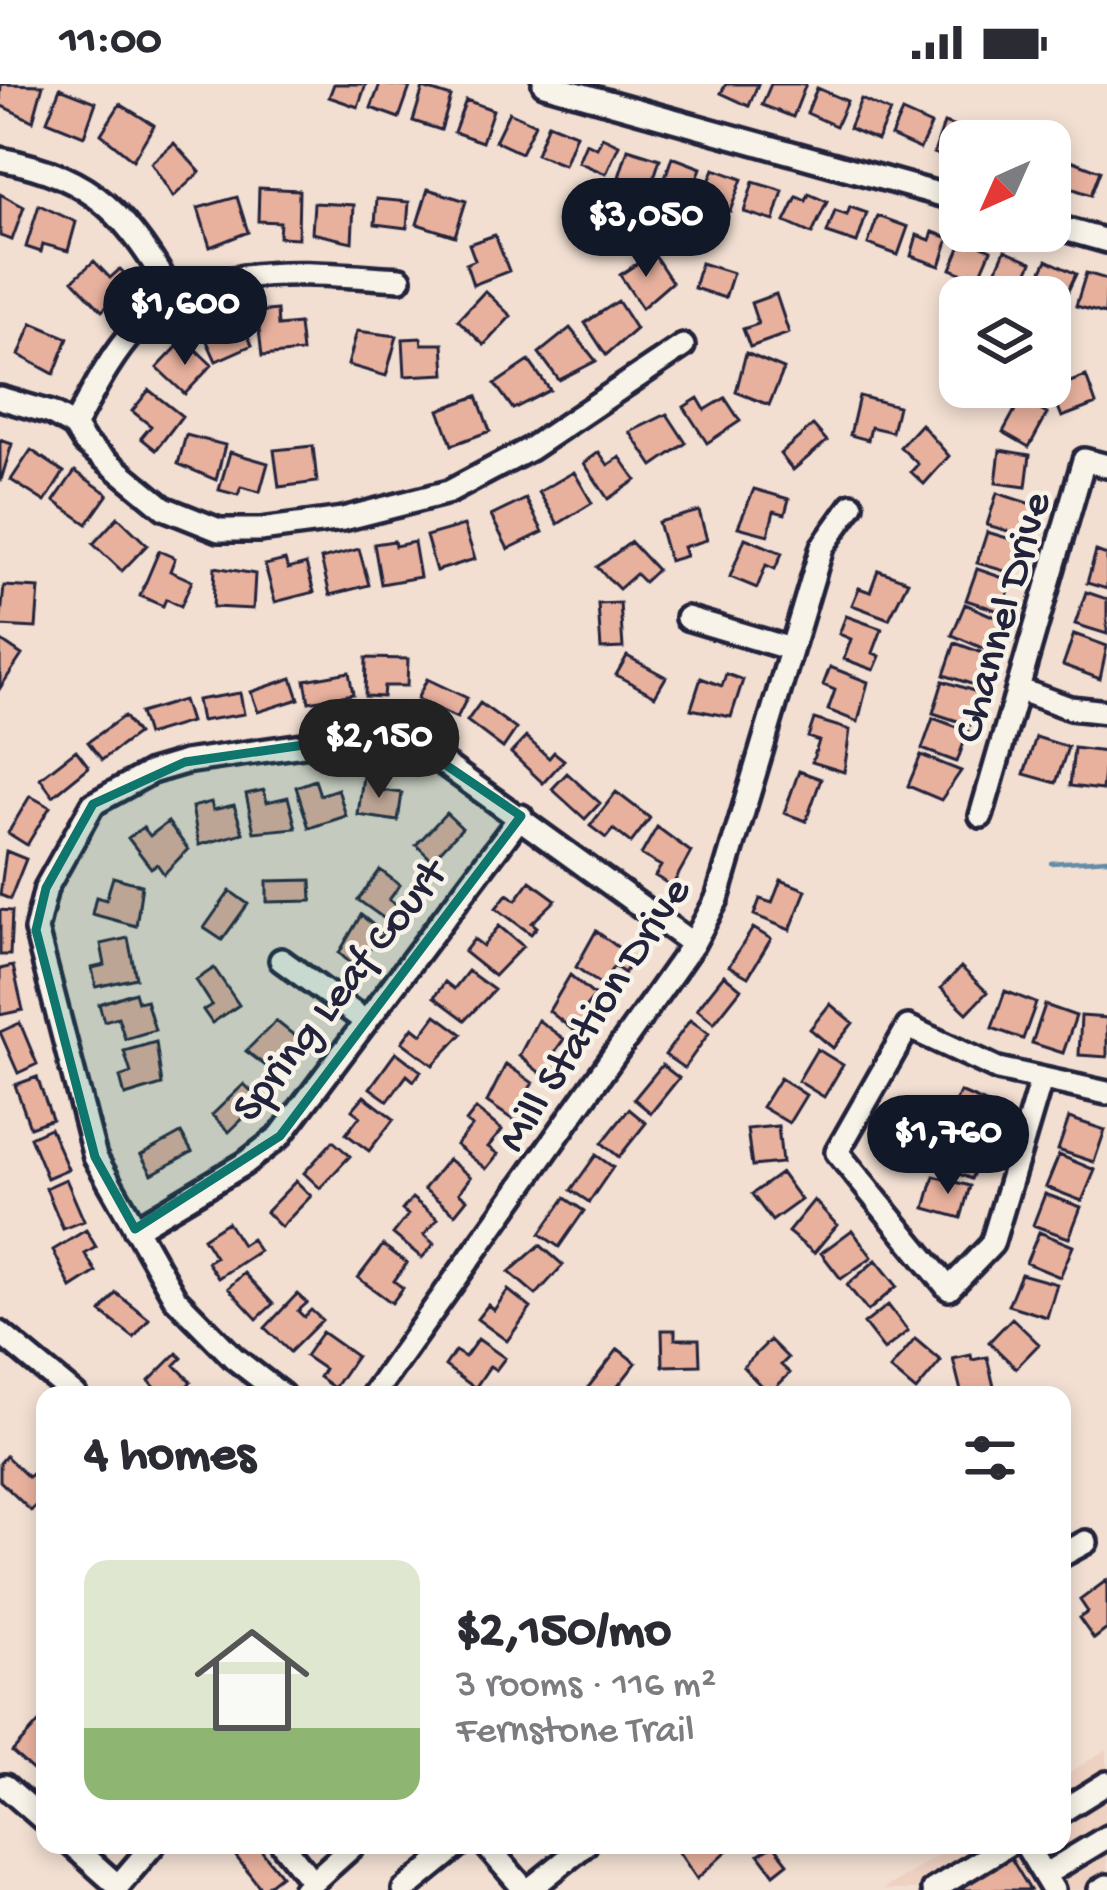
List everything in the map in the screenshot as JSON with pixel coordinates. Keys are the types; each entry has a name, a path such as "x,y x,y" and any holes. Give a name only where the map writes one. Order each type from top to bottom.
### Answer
{"street":[{"path":"544,84 596,91 939,194"},
{"path":"0,159 79,183 107,201 129,225 175,298"},
{"path":"1071,231 1107,241"},
{"path":"74,426 135,330 175,298 208,283 282,272 400,278"},
{"path":"0,398 74,426 85,443 164,508 219,530 343,519 408,505 479,477 682,346"},
{"name":"Channel Drive","path":"981,816 1084,460 1107,466"},
{"name":"Mill Station Drive","path":"379,1386 693,944 717,899 822,547 852,505"},
{"path":"687,618 791,650"},
{"path":"1018,689 1070,708 1107,712"},
{"path":"270,1386 234,1358 175,1298 95,1157 36,930 46,888 93,804 151,772 185,762 373,735 440,761 693,944"},
{"name":"Spring Leaf Court","path":"135,1228 244,1164 280,1136 521,816"},
{"path":"281,960 365,1021"},
{"path":"1041,1080 992,1244 949,1289 837,1152 908,1027 998,1069 1107,1093"},
{"path":"0,1333 64,1386"},
{"path":"1071,1550 1086,1542"},
{"path":"1071,1806 1107,1784"},
{"path":"5,1786 36,1814"},
{"path":"1030,1854 1048,1883 1107,1837"},
{"path":"81,1854 117,1888 145,1854"},
{"path":"288,1854 308,1886 343,1854"},
{"path":"404,1890 448,1854"},
{"path":"493,1854 527,1890 573,1854"},
{"path":"933,1890 991,1854"}],"highlighted area":[{"path":"373,735 440,761 521,816 280,1136 135,1229 95,1157 36,930 46,888 93,804 185,762"}],"shaded area":[{"path":"1107,1749 1107,1890 882,1890 940,1854 1071,1854 1071,1771"}],"building":[{"path":"1,84 43,85 33,121 0,105"},
{"path":"334,84 366,84 358,107 329,97"},
{"path":"380,84 410,87 399,118 371,108"},
{"path":"726,84 758,84 749,106 721,93"},
{"path":"771,84 806,84 793,117 762,105"},
{"path":"60,88 96,102 84,136 47,121"},
{"path":"423,88 451,97 441,130 413,121"},
{"path":"817,88 847,101 836,126 807,113"},
{"path":"861,99 890,112 877,140 849,128"},
{"path":"466,100 493,110 482,142 454,132"},
{"path":"120,104 154,125 133,160 101,134"},
{"path":"509,112 535,124 521,153 495,141"},
{"path":"902,112 931,125 920,149 891,136"},
{"path":"548,123 576,134 564,165 536,154"},
{"path":"602,137 619,145 606,174 578,162 586,143 597,148"},
{"path":"174,143 200,172 173,197 151,163"},
{"path":"628,149 660,159 651,187 619,177"},
{"path":"672,157 701,168 690,199 661,189"},
{"path":"1071,160 1100,171 1091,195 1071,188"},
{"path":"714,169 742,179 730,211 702,200"},
{"path":"753,182 783,191 774,221 744,212"},
{"path":"259,188 299,190 298,238 279,237 280,222 258,221"},
{"path":"428,189 466,201 455,236 417,224"},
{"path":"0,194 24,207 12,240 0,236"},
{"path":"809,194 827,202 812,234 785,222 797,197 806,201"},
{"path":"237,197 248,232 210,247 198,208"},
{"path":"377,199 409,202 407,228 375,224"},
{"path":"314,203 354,205 352,242 312,233"},
{"path":"39,205 76,222 68,251 43,244 41,252 26,247"},
{"path":"850,207 867,213 857,243 827,233 835,211 847,215"},
{"path":"878,216 908,227 898,255 868,244"},
{"path":"933,232 939,234 939,252 944,252 940,266 911,256 917,235 930,240"},
{"path":"495,235 509,271 473,285 466,264 475,260 469,244"},
{"path":"958,252 990,252 980,276 951,269"},
{"path":"1004,252 1032,262 1026,276 994,276"},
{"path":"653,253 672,282 642,308 620,275"},
{"path":"1047,260 1076,274 1071,285 1071,276 1039,276"},
{"path":"94,261 110,278 120,269 133,282 102,311 73,280"},
{"path":"701,263 733,273 725,298 694,288"},
{"path":"1086,273 1107,279 1105,314 1076,306"},
{"path":"485,291 511,316 484,345 458,320"},
{"path":"776,294 789,333 750,347 743,329 758,324 751,303"},
{"path":"618,301 636,329 606,355 585,323"},
{"path":"277,310 278,326 299,324 302,352 262,356 257,312"},
{"path":"237,312 252,345 216,361 201,328"},
{"path":"32,323 68,338 54,374 19,355"},
{"path":"570,328 596,361 559,380 539,353"},
{"path":"357,331 397,336 386,376 348,365"},
{"path":"421,338 422,344 443,344 445,374 405,376 403,339"},
{"path":"190,344 212,365 185,394 157,368 178,346 183,351"},
{"path":"746,353 784,369 769,405 736,392"},
{"path":"529,361 550,390 513,409 495,384"},
{"path":"1086,376 1096,404 1062,417 1058,408 1071,408 1071,382"},
{"path":"149,390 182,416 156,450 141,438 151,426 132,411"},
{"path":"477,396 490,431 452,445 439,410"},
{"path":"859,396 898,406 892,432 871,427 868,440 850,435"},
{"path":"698,398 705,410 725,398 740,421 707,443 684,407"},
{"path":"1016,408 1037,408 1047,414 1029,447 1003,432"},
{"path":"667,414 686,443 653,466 630,432"},
{"path":"921,424 949,456 924,484 911,472 918,464 900,447"},
{"path":"813,425 827,441 793,470 780,454"},
{"path":"186,435 225,445 216,480 178,464"},
{"path":"0,440 12,444 1,480 0,480"},
{"path":"313,446 317,482 279,487 274,450"},
{"path":"31,450 64,472 45,502 11,480"},
{"path":"1000,450 1030,455 1026,487 996,483"},
{"path":"230,452 268,463 260,492 241,487 238,495 219,490"},
{"path":"599,452 608,465 620,457 636,480 608,499 584,463"},
{"path":"75,471 108,494 87,524 54,501"},
{"path":"574,472 592,503 558,524 539,492"},
{"path":"754,489 789,499 785,514 774,511 768,535 738,527"},
{"path":"997,493 1034,505 1025,536 987,525"},
{"path":"526,499 543,532 508,549 491,516"},
{"path":"699,511 707,540 683,547 686,556 669,561 658,522"},
{"path":"118,517 147,545 122,571 93,544"},
{"path":"464,525 475,559 436,571 426,536"},
{"path":"987,532 1024,543 1015,574 977,563"},
{"path":"745,538 782,553 775,569 766,565 757,588 730,577"},
{"path":"394,541 395,546 414,542 420,577 381,584 374,544"},
{"path":"631,542 657,570 644,582 636,574 619,589 597,567"},
{"path":"359,549 369,585 330,595 321,559"},
{"path":"159,551 175,558 170,571 192,581 181,606 166,599 163,606 140,596"},
{"path":"1096,551 1107,555 1107,589 1087,583"},
{"path":"285,560 288,569 306,564 314,592 275,602 265,565"},
{"path":"215,567 255,574 253,609 213,607"},
{"path":"977,569 1012,581 1002,612 966,600"},
{"path":"878,570 908,581 889,619 852,605 859,588 870,592"},
{"path":"4,586 39,588 36,628 0,626"},
{"path":"1086,592 1107,599 1107,634 1075,624"},
{"path":"620,603 623,648 601,649 598,604"},
{"path":"965,604 1002,620 987,650 952,635"},
{"path":"846,616 882,629 873,653 880,656 874,670 844,659 851,639 839,634"},
{"path":"1074,634 1107,646 1100,679 1063,665"},
{"path":"0,640 22,655 0,688"},
{"path":"955,643 991,656 980,687 944,675"},
{"path":"627,656 666,677 655,696 616,675"},
{"path":"366,658 408,659 407,686 384,686 383,697 365,696"},
{"path":"830,667 868,682 858,722 828,710 835,690 823,685"},
{"path":"349,672 353,694 309,702 305,680"},
{"path":"726,674 743,680 731,717 691,709 701,678 722,686"},
{"path":"292,678 299,699 258,712 251,692"},
{"path":"427,679 467,698 457,718 417,699"},
{"path":"943,681 980,693 970,725 933,713"},
{"path":"240,693 244,714 201,721 197,700"},
{"path":"183,700 190,722 147,735 140,713"},
{"path":"480,703 516,729 503,748 467,721"},
{"path":"124,716 137,734 102,760 88,742"},
{"path":"933,718 968,731 957,762 922,749"},
{"path":"814,719 850,730 844,772 812,762 819,741 808,737"},
{"path":"526,737 549,758 554,752 564,760 543,783 511,753"},
{"path":"1036,737 1068,747 1056,783 1024,774"},
{"path":"1074,748 1106,752 1102,790 1070,786"},
{"path":"76,750 89,767 53,796 40,778"},
{"path":"921,755 961,771 941,800 908,786"},
{"path":"799,771 821,779 806,821 784,813"},
{"path":"567,773 600,803 585,819 552,789"},
{"path":"363,776 381,778 380,790 402,793 398,821 358,815"},
{"path":"315,780 320,795 338,789 346,816 309,828 296,787"},
{"path":"264,790 267,802 288,797 296,828 254,832 246,794"},
{"path":"616,792 650,818 631,843 613,829 606,838 590,826"},
{"path":"30,796 50,807 27,845 8,833"},
{"path":"211,802 213,810 234,805 243,833 199,845 192,807"},
{"path":"446,813 462,828 432,860 416,845"},
{"path":"168,822 188,849 164,874 157,864 151,868 128,838 143,827 150,836"},
{"path":"657,827 691,852 672,886 655,876 661,866 641,855"},
{"path":"6,851 26,859 10,899 0,895"},
{"path":"380,870 400,885 389,900 400,908 389,922 358,900"},
{"path":"113,877 142,885 136,926 92,914 96,897 106,900"},
{"path":"311,880 312,901 267,902 267,881"},
{"path":"781,880 806,890 790,930 754,915 760,899 772,903"},
{"path":"530,881 556,900 532,923 537,927 531,934 496,908 507,894 516,900"},
{"path":"230,891 248,904 222,940 204,928"},
{"path":"0,910 12,911 10,955 0,955"},
{"path":"361,915 383,933 355,967 339,953"},
{"path":"499,926 523,946 494,976 464,952 474,939 483,946"},
{"path":"753,928 771,939 748,977 729,966"},
{"path":"596,931 634,959 624,973 614,966 601,985 576,967"},
{"path":"128,938 136,978 96,987 92,968 105,965 101,944"},
{"path":"13,966 23,1010 0,1015 0,969"},
{"path":"961,967 987,992 967,1013 941,988"},
{"path":"214,968 239,1005 212,1023 203,1010 212,1005 196,980"},
{"path":"468,971 494,990 465,1020 434,997 445,982 454,989"},
{"path":"570,975 595,996 581,1013 592,1021 580,1036 549,1011"},
{"path":"724,975 741,989 714,1023 697,1009"},
{"path":"1005,991 1036,1003 1023,1039 992,1028"},
{"path":"135,992 138,1002 146,1000 155,1030 125,1039 118,1017 104,1021 99,1004"},
{"path":"830,1004 853,1023 833,1048 810,1029"},
{"path":"1045,1005 1076,1016 1063,1053 1032,1043"},
{"path":"436,1015 462,1034 433,1065 402,1042 413,1027 422,1034"},
{"path":"1081,1016 1107,1018 1107,1057 1079,1055"},
{"path":"538,1020 564,1039 551,1057 561,1065 549,1080 519,1056"},
{"path":"690,1020 709,1033 684,1068 665,1055"},
{"path":"276,1021 305,1044 294,1058 286,1051 271,1070 246,1051"},
{"path":"20,1023 37,1064 18,1073 0,1032"},
{"path":"156,1042 162,1085 125,1096 120,1077 131,1073 124,1051"},
{"path":"817,1049 843,1065 824,1097 798,1081"},
{"path":"396,1052 421,1071 414,1081 407,1075 388,1101 370,1088"},
{"path":"506,1064 533,1083 520,1102 529,1109 519,1124 487,1102"},
{"path":"662,1065 679,1078 651,1113 634,1099"},
{"path":"37,1077 52,1119 30,1127 15,1085"},
{"path":"780,1078 806,1095 789,1123 762,1107"},
{"path":"244,1084 261,1101 229,1132 212,1115"},
{"path":"960,1092 988,1104 983,1114 994,1119 985,1140 946,1122"},
{"path":"364,1096 394,1119 369,1151 346,1134 360,1116 352,1110"},
{"path":"476,1109 502,1130 488,1147 498,1154 486,1169 456,1145 472,1126 466,1122"},
{"path":"629,1109 646,1123 619,1157 602,1143"},
{"path":"1069,1118 1105,1130 1094,1162 1058,1150"},
{"path":"778,1126 782,1163 752,1166 747,1129"},
{"path":"50,1128 68,1169 47,1178 30,1137"},
{"path":"181,1133 192,1152 152,1174 141,1155"},
{"path":"948,1133 984,1149 971,1179 935,1164"},
{"path":"333,1141 350,1156 320,1188 304,1173"},
{"path":"596,1155 613,1167 589,1202 571,1190"},
{"path":"1059,1155 1095,1170 1082,1201 1046,1187"},
{"path":"448,1159 471,1177 459,1193 467,1199 455,1214 424,1189"},
{"path":"781,1173 801,1200 772,1221 752,1194"},
{"path":"934,1176 970,1186 961,1218 925,1208"},
{"path":"66,1179 84,1221 63,1229 46,1188"},
{"path":"296,1181 311,1196 281,1227 266,1212"},
{"path":"1045,1194 1081,1207 1069,1238 1033,1225"},
{"path":"412,1198 438,1219 424,1235 434,1244 422,1258 393,1234 408,1215 402,1210"},
{"path":"565,1198 584,1211 559,1247 540,1234"},
{"path":"814,1200 837,1225 814,1253 788,1232"},
{"path":"227,1222 242,1245 251,1239 259,1251 218,1278 207,1262 215,1257 203,1238"},
{"path":"86,1230 96,1247 85,1254 96,1272 71,1288 53,1250"},
{"path":"852,1230 872,1257 841,1279 821,1253"},
{"path":"1039,1232 1073,1246 1060,1277 1026,1263"},
{"path":"383,1245 407,1263 394,1281 403,1288 392,1303 358,1278"},
{"path":"540,1245 563,1265 536,1295 509,1272"},
{"path":"876,1260 897,1286 868,1311 847,1285"},
{"path":"244,1273 273,1304 257,1319 228,1288"},
{"path":"1021,1274 1057,1284 1047,1317 1008,1305"},
{"path":"508,1290 531,1308 507,1341 477,1319 488,1305 494,1310"},
{"path":"116,1293 149,1319 134,1338 101,1312"},
{"path":"297,1294 307,1303 298,1311 304,1317 311,1310 322,1320 290,1352 265,1328"},
{"path":"888,1305 908,1331 884,1350 864,1324"},
{"path":"1012,1318 1039,1344 1016,1368 989,1342"},
{"path":"662,1330 675,1330 675,1339 699,1339 700,1365 663,1366"},
{"path":"322,1332 356,1356 331,1386 319,1377 324,1369 305,1356"},
{"path":"478,1339 505,1358 496,1370 490,1366 472,1386 445,1366 455,1351 465,1357"},
{"path":"915,1339 941,1361 920,1386 910,1386 890,1369"},
{"path":"770,1340 788,1358 781,1365 790,1373 777,1386 761,1386 743,1367"},
{"path":"618,1349 636,1363 618,1386 589,1386"},
{"path":"177,1353 182,1358 175,1365 191,1382 154,1386 149,1381"},
{"path":"987,1357 994,1386 960,1386 953,1359"},
{"path":"6,1456 28,1477 36,1470 36,1506 31,1511 0,1481 0,1463"},
{"path":"1107,1580 1107,1629 1094,1639 1079,1618 1088,1612 1080,1600"},
{"path":"36,1726 36,1773 12,1752"},
{"path":"234,1854 264,1854 281,1875 262,1890"},
{"path":"680,1854 724,1854 697,1879"},
{"path":"759,1854 781,1854 788,1863 774,1874"},
{"path":"1009,1855 1030,1890 949,1890"}],"waterway":[{"path":"1051,863 1107,859"}]}
